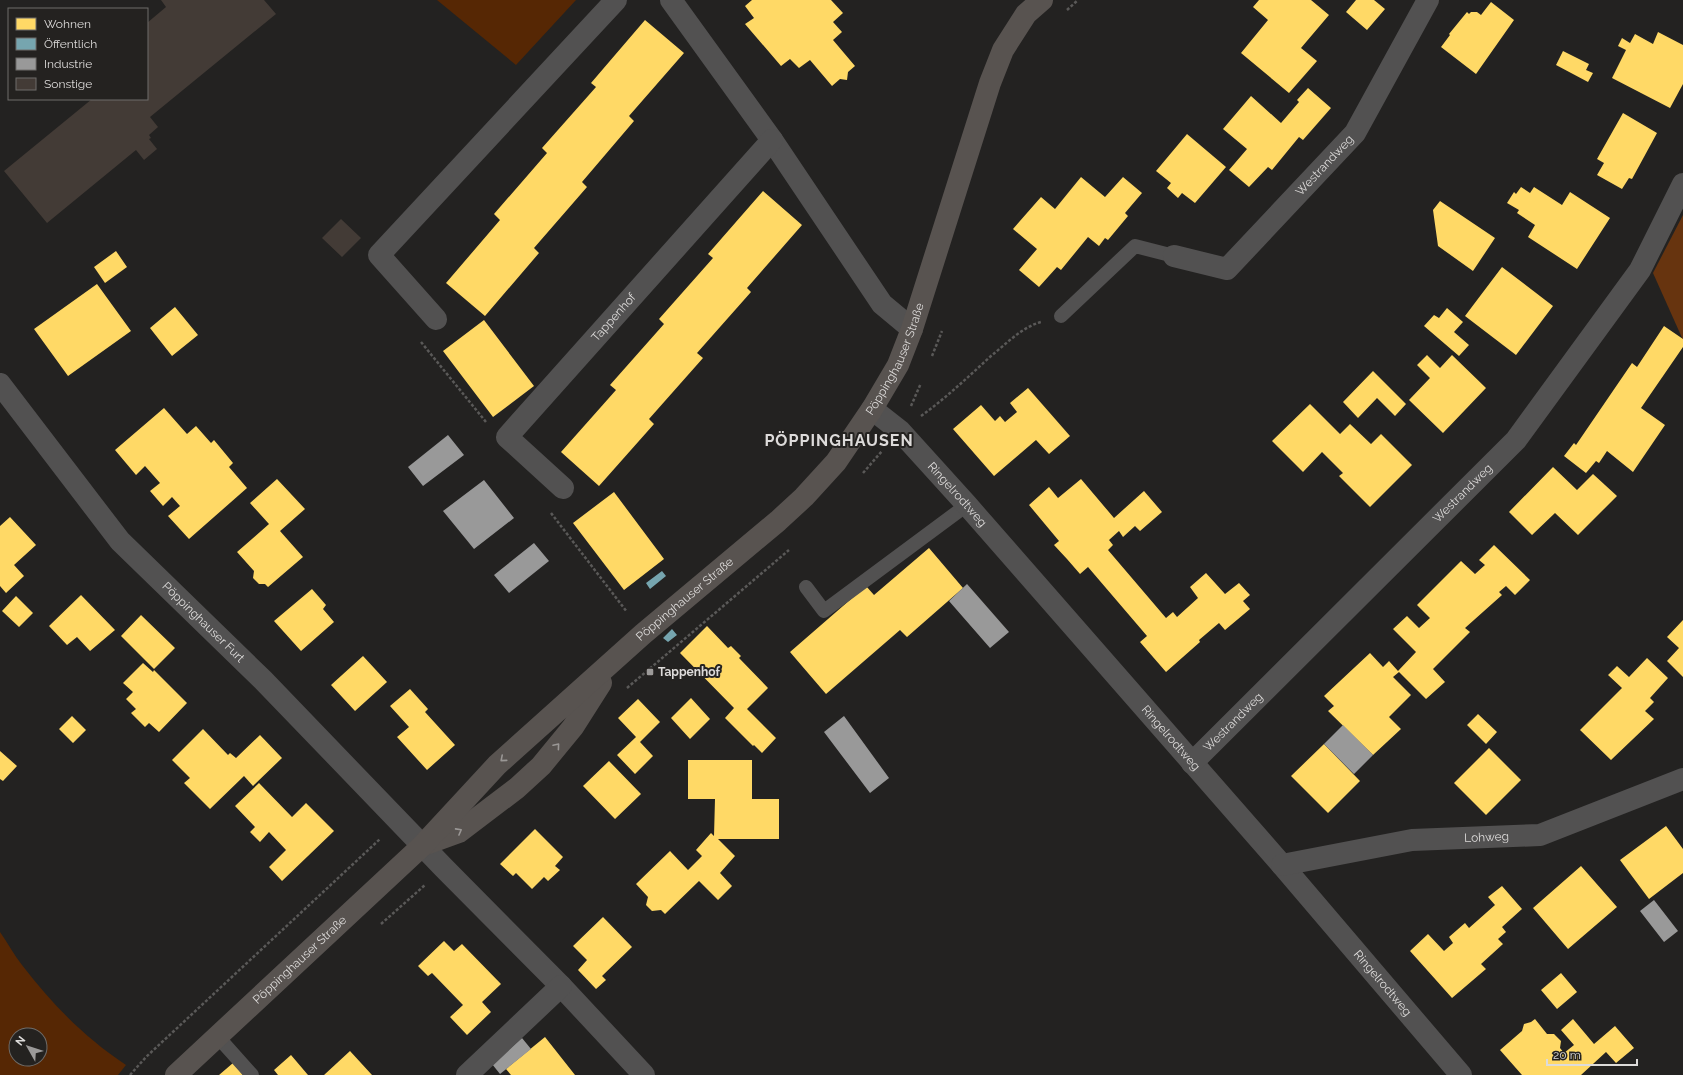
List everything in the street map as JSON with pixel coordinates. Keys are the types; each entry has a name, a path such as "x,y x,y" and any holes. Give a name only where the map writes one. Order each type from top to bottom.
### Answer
{"main road":[{"name":"Pöppinghauser Straße","path":"176,1075 423,845 497,765 643,634 778,521 804,497 836,462 872,409 898,365 912,329 990,83 1003,50 1026,14 1042,0"},
{"name":"Pöppinghauser Straße","path":"423,845 459,832 508,796 541,766 573,727 616,659"}],"street":[{"path":"436,319 379,255 616,0"},
{"path":"671,0 772,140 882,304 912,329"},
{"name":"Westrandweg","path":"1174,256 1227,269 1355,133 1428,0"},
{"name":"Tappenhof","path":"507,437 772,140"},
{"name":"Westrandweg","path":"1192,763 1516,440 1640,270 1683,184"},
{"name":"Pöppinghauser Furt","path":"0,384 120,541 263,680 423,845"},
{"name":"Ringelrodtweg","path":"872,409 900,431 966,505 1282,865 1461,1075"},
{"path":"507,437 563,488"},
{"name":"Lohweg","path":"1282,865 1412,840 1540,835 1683,778"},
{"path":"423,845 561,986 644,1075"},
{"path":"466,1075 561,986"}],"lane":[{"path":"1061,316 1135,246 1174,256"},
{"path":"806,587 824,611 966,505"},
{"path":"218,1037 252,1075"}],"path":[{"path":"900,431 936,406 1011,339 1034,324 1061,316"},
{"path":"436,319 419,339 494,433 507,437"},
{"path":"563,488 547,507 643,634"},
{"path":"130,1075 146,1057 399,821"}],"shaded area":[{"path":"437,0 576,0 516,65"},
{"path":"1683,215 1683,340 1653,273"},
{"path":"0,932 22,965 57,1007 96,1043 126,1065 118,1075 0,1075"}],"building: Wohnen":[{"path":"752,0 831,0 843,13 833,22 842,32 833,40 855,66 848,72 847,80 840,79 832,86 810,60 799,68 790,59 781,66 745,24 754,18 745,6"},
{"path":"1259,0 1311,0 1329,15 1301,48 1317,61 1289,93 1241,53 1268,20 1253,7"},
{"path":"1356,0 1374,0 1385,9 1367,30 1346,12"},
{"path":"1491,2 1514,20 1476,74 1441,47 1450,35 1449,34 1467,12 1469,14 1471,12 1477,12 1481,15"},
{"path":"645,20 684,53 629,116 634,121 582,182 587,187 534,248 539,253 485,316 446,283 500,220 494,214 547,153 542,148 596,87 591,83"},
{"path":"1658,32 1683,45 1683,84 1670,108 1612,78 1626,50 1618,46 1622,38 1630,43 1635,34 1653,44"},
{"path":"1563,51 1589,64 1586,70 1593,73 1588,82 1556,65"},
{"path":"1308,88 1331,108 1303,140 1299,137 1272,170 1268,167 1249,187 1229,170 1247,149 1223,129 1251,96 1281,123 1299,102 1297,100"},
{"path":"1623,113 1657,133 1632,179 1629,178 1622,189 1597,175 1604,163 1597,159"},
{"path":"1187,134 1226,167 1195,203 1182,193 1178,198 1167,188 1171,183 1156,171"},
{"path":"1081,177 1105,197 1123,177 1142,193 1125,213 1128,216 1108,240 1105,238 1099,246 1088,237 1061,270 1057,267 1039,287 1019,270 1037,249 1013,229 1041,197 1055,209"},
{"path":"1521,187 1530,193 1534,187 1562,205 1570,192 1610,218 1577,269 1528,237 1535,225 1517,213 1519,210 1507,203 1514,192 1516,194"},
{"path":"763,191 802,225 747,288 751,292 697,353 703,358 649,419 654,424 599,486 561,452 616,390 610,385 664,324 659,319 713,258 708,254"},
{"path":"1440,201 1495,238 1473,271 1438,246 1433,210"},
{"path":"116,251 127,267 105,283 94,267"},
{"path":"1502,267 1553,306 1516,355 1465,316"},
{"path":"97,284 131,331 68,376 34,329"},
{"path":"175,307 198,335 172,356 150,328"},
{"path":"1447,308 1463,322 1454,332 1469,345 1459,356 1424,326 1434,315 1439,318"},
{"path":"484,320 534,386 493,417 443,351"},
{"path":"1664,326 1683,339 1683,347 1641,408 1665,425 1633,472 1607,451 1599,463 1596,461 1586,473 1564,456 1574,443 1576,445 1632,363 1637,367"},
{"path":"1427,355 1440,368 1452,355 1486,388 1443,433 1409,400 1430,378 1417,365"},
{"path":"1373,371 1406,404 1395,416 1377,398 1358,418 1343,402"},
{"path":"1028,388 1070,436 1049,454 1036,440 994,476 953,429 981,405 995,421 1000,416 1005,422 1017,412 1010,403"},
{"path":"1310,404 1340,434 1350,424 1371,444 1381,434 1412,465 1370,507 1339,476 1343,473 1322,452 1303,472 1272,441"},
{"path":"164,408 187,434 196,426 211,443 214,440 233,463 229,467 247,488 189,539 168,516 180,506 172,497 163,506 150,491 160,483 145,466 136,475 115,450"},
{"path":"1553,467 1577,490 1593,474 1617,496 1578,535 1555,513 1532,535 1509,512"},
{"path":"277,479 305,509 280,531 303,557 268,587 265,584 259,584 253,578 254,571 237,552 269,524 250,503"},
{"path":"1081,479 1114,518 1144,491 1162,512 1140,531 1135,526 1123,537 1119,531 1109,540 1113,545 1108,550 1166,618 1173,612 1177,617 1198,598 1190,587 1206,573 1225,594 1239,583 1250,595 1243,601 1250,609 1225,630 1219,623 1166,672 1140,642 1147,636 1088,567 1080,574 1054,545 1059,541 1029,505 1049,487 1058,498"},
{"path":"614,492 664,559 624,590 573,523"},
{"path":"10,517 36,545 14,565 24,576 6,593 0,586 0,526"},
{"path":"1494,545 1530,580 1515,595 1506,586 1499,592 1502,595 1465,628 1470,632 1433,669 1445,682 1426,699 1399,672 1393,677 1411,695 1389,717 1401,729 1373,755 1328,711 1334,706 1324,696 1370,653 1383,667 1389,661 1398,671 1416,652 1393,629 1407,616 1419,628 1430,618 1417,605 1461,561 1475,574 1485,565 1479,560"},
{"path":"929,548 963,588 907,637 900,630 826,694 790,652 866,586 874,595"},
{"path":"312,589 326,605 323,609 334,622 301,651 274,621"},
{"path":"81,595 115,630 90,651 77,637 67,645 49,626"},
{"path":"16,596 33,613 19,627 2,611"},
{"path":"141,615 175,648 154,669 121,636"},
{"path":"1683,620 1683,677 1667,661 1679,648 1667,637"},
{"path":"707,626 728,648 731,646 741,656 739,658 768,688 747,709 776,738 762,753 725,718 734,708 680,653"},
{"path":"363,656 387,682 355,711 331,685"},
{"path":"1647,658 1668,678 1650,698 1654,702 1645,711 1654,719 1611,760 1580,730 1622,688 1608,675 1617,666 1629,677"},
{"path":"143,663 153,672 154,670 187,703 159,732 149,723 145,727 131,713 136,709 126,699 133,692 123,683"},
{"path":"410,689 428,709 425,712 455,745 427,770 397,737 409,727 390,706"},
{"path":"691,698 710,719 690,739 671,718"},
{"path":"638,699 660,722 640,742 653,756 635,774 617,755 636,737 618,718"},
{"path":"1478,714 1497,732 1486,744 1467,725"},
{"path":"72,716 86,730 73,743 59,729"},
{"path":"203,729 228,755 230,753 236,758 260,735 282,758 253,786 244,776 210,809 184,783 190,778 172,760"},
{"path":"1324,744 1360,781 1328,813 1291,776"},
{"path":"1489,748 1521,780 1486,815 1454,783"},
{"path":"0,751 17,766 3,781 0,779"},
{"path":"688,760 752,760 752,799 779,799 779,839 718,839 735,856 720,873 732,886 718,900 699,881 665,914 661,910 652,911 646,905 648,897 636,884 670,851 688,870 702,856 696,850 711,833 714,836 715,799 688,799"},
{"path":"609,761 641,794 615,819 583,786"},
{"path":"259,783 292,817 306,803 334,831 282,881 269,867 286,850 269,832 260,842 250,832 255,827 235,806"},
{"path":"1666,826 1683,849 1683,873 1649,899 1620,860"},
{"path":"535,829 563,857 555,866 560,870 548,881 544,877 532,889 516,873 513,876 500,864"},
{"path":"1581,866 1617,907 1568,949 1533,908"},
{"path":"1502,886 1522,909 1502,927 1506,932 1498,939 1503,944 1481,964 1486,969 1452,998 1410,951 1428,934 1444,951 1453,943 1449,937 1465,923 1469,928 1495,905 1488,897"},
{"path":"603,917 632,947 602,976 606,980 596,989 578,970 587,960 573,946"},
{"path":"444,941 454,951 462,944 501,984 482,1002 491,1012 467,1035 450,1017 463,1005 432,973 428,976 418,966"},
{"path":"1561,973 1577,992 1557,1009 1541,990"},
{"path":"1535,1019 1547,1034 1554,1034 1561,1041 1560,1048 1564,1053 1574,1045 1561,1030 1573,1019 1594,1044 1615,1026 1634,1048 1616,1063 1606,1052 1581,1075 1522,1075 1500,1050 1522,1031 1524,1024"},
{"path":"545,1037 575,1075 511,1075 506,1069"},
{"path":"350,1051 372,1075 324,1075"},
{"path":"291,1055 308,1075 278,1075 274,1070"},
{"path":"233,1063 243,1075 219,1075"}],"building: Öffentlich":[{"path":"662,571 666,576 650,589 646,583"},
{"path":"672,629 677,635 668,642 663,638"}],"building: Industrie":[{"path":"448,435 464,455 423,486 408,467"},
{"path":"484,480 514,518 474,549 443,511"},
{"path":"534,543 549,561 509,593 494,575"},
{"path":"967,584 1009,632 990,648 949,601"},
{"path":"844,716 889,778 870,793 824,732"},
{"path":"1343,725 1373,755 1354,774 1324,744"},
{"path":"1654,900 1678,931 1664,942 1640,911"},
{"path":"522,1038 531,1049 500,1074 492,1064"}],"building: Sonstige":[{"path":"161,0 264,0 276,14 150,117 158,127 149,135 151,138 149,139 157,149 144,160 136,150 47,223 4,171 91,100 148,100 148,22 166,7"},
{"path":"341,219 361,238 342,257 322,238"}],"place":[{"name":"Tappenhof","path":"650,672"}],"district":[{"name":"PÖPPINGHAUSEN","path":"839,440"}]}
